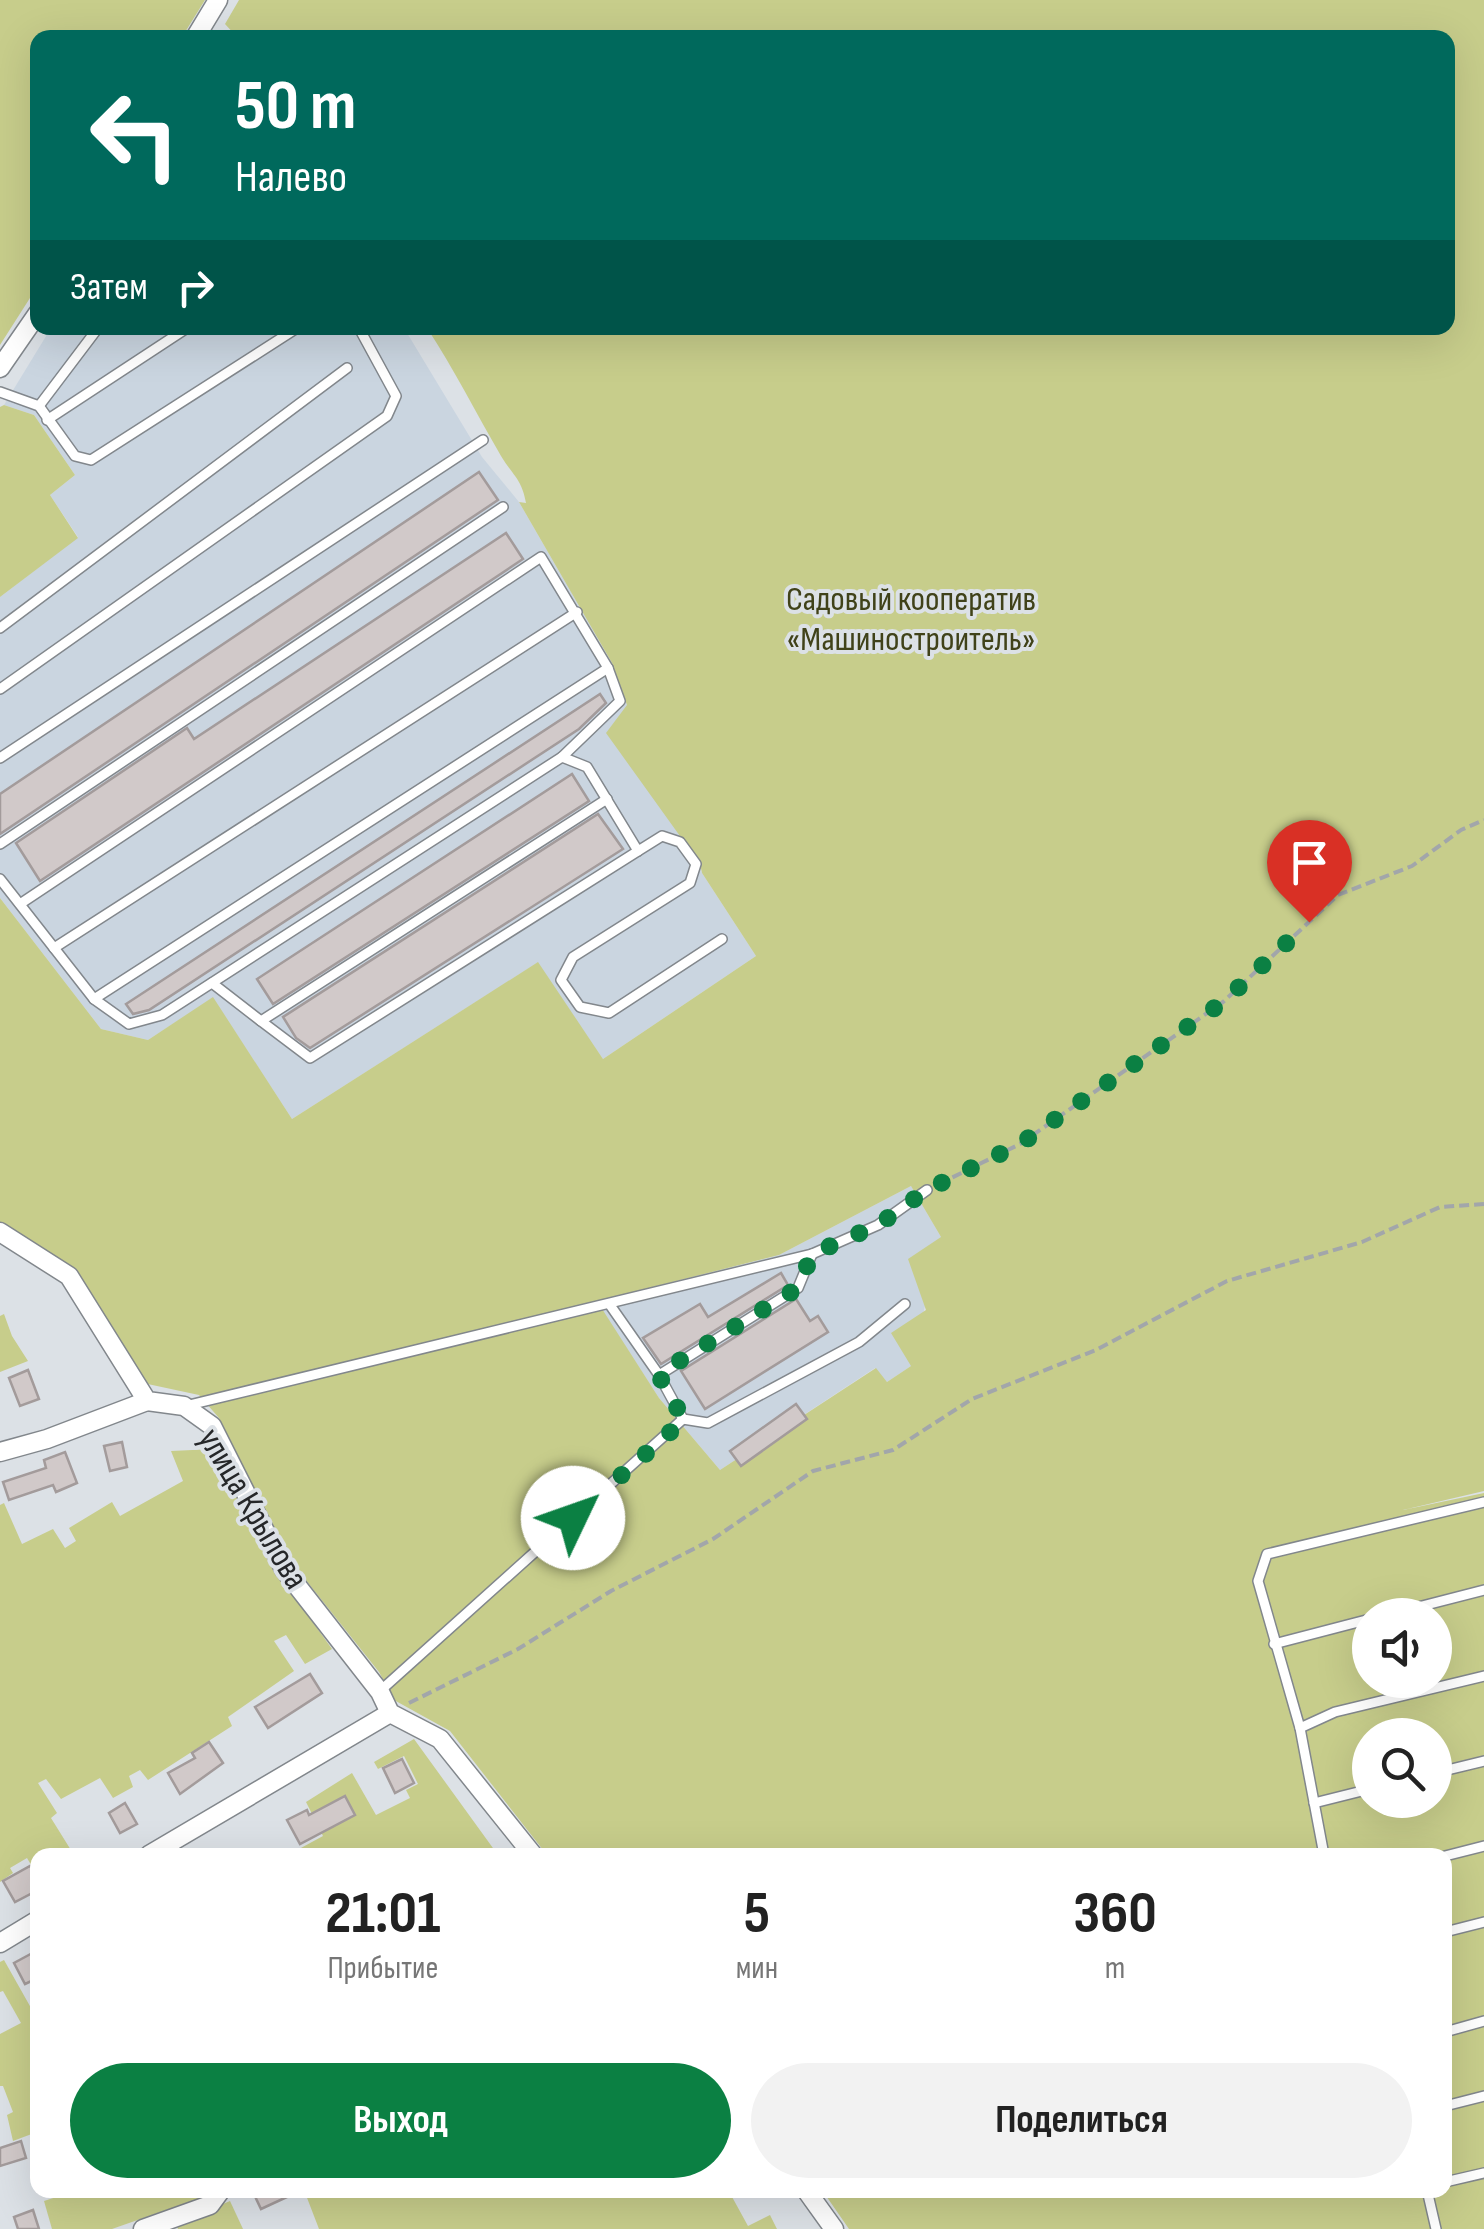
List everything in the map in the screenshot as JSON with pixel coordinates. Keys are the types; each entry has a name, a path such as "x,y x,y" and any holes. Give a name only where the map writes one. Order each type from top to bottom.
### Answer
{"street":[{"path":"200,30 218,0"},
{"path":"0,368 30,324"},
{"path":"0,1232 69,1276 147,1401 47,1439 0,1452"},
{"name":"улица Крылова","path":"147,1401 184,1406 212,1426 284,1569 380,1692 390,1712"},
{"path":"160,1848 390,1712 440,1739 528,1848"},
{"path":"0,1942 30,1925"},
{"path":"142,2229 210,2206 216,2198"},
{"path":"812,2198 834,2229"}],"lane":[{"path":"39,406 93,335"},
{"path":"47,420 176,335"},
{"path":"0,392 39,406 75,456 91,460 286,335"},
{"path":"0,688 387,416 396,396 363,335"},
{"path":"0,628 347,368"},
{"path":"0,758 484,440"},
{"path":"0,844 503,507"},
{"path":"0,878 20,904 54,948 94,999 129,1024 162,1015 562,757 620,701 608,668 542,557 20,904"},
{"path":"54,948 577,612"},
{"path":"94,999 608,668"},
{"path":"562,757 587,767 638,851"},
{"path":"260,1021 607,799"},
{"path":"212,983 310,1058 662,836 680,842 696,864 690,883 573,956 561,980 580,1008 609,1013 722,939"},
{"path":"184,1406 812,1254 878,1225 927,1190"},
{"path":"658,1374 798,1288 812,1254"},
{"path":"380,1692 684,1420 708,1423 859,1342 905,1304"},
{"path":"610,1305 658,1374 684,1420"},
{"path":"1323,1848 1300,1728 1258,1580 1267,1554 1484,1502"},
{"path":"1452,1598 1484,1590"},
{"path":"1274,1644 1352,1624"},
{"path":"1300,1728 1335,1712 1484,1676"},
{"path":"1452,1769 1484,1761"},
{"path":"1314,1803 1352,1794"},
{"path":"1452,1854 1484,1846"},
{"path":"1452,1930 1484,1922"},
{"path":"1452,2030 1484,2021"},
{"path":"1452,2104 1484,2096"},
{"path":"1452,2180 1484,2173"},
{"path":"1429,2198 1436,2229"}],"path":[{"path":"927,1190 1020,1144 1223,1002 1338,895 1412,866 1461,830 1484,820"},
{"path":"390,1712 518,1649 611,1592 713,1539 814,1470 893,1450 972,1399 1096,1350 1227,1281 1362,1242 1440,1207 1484,1204"}],"shaded area":[{"path":"47,335 408,335 482,457 519,502 612,663 702,873 756,956 603,1059 537,963 292,1119 213,998 148,1040 101,1029 0,898 0,597 78,537 50,495 75,475 34,415 4,405"},
{"path":"911,1186 941,1237 911,1366 887,1382 875,1368 720,1470 659,1398 596,1301 779,1255"}],"green space":[{"path":"0,0 205,0 186,30 30,30 30,298 0,345"},
{"name":"Садовый кооператив «Машиностроитель»","path":"239,0 1484,0 1484,1491 1403,1510 1484,1493 1484,2229 849,2229 828,2198 1452,2198 1452,1848 542,1848 450,1731 394,1700 379,1672 289,1559 219,1418 199,1395 143,1383 73,1269 0,1222 0,898 101,1029 148,1040 213,997 292,1119 538,962 603,1059 756,956 700,864 606,733 627,705 612,663 519,502 526,503 519,483 431,335 1455,335 1455,30 231,30 225,24","holes":["911,1186 941,1237 908,1259 926,1310 891,1333 911,1366 887,1382 876,1368 720,1470 659,1398 597,1301 779,1255"]},
{"path":"0,407 34,415 75,475 50,495 78,538 0,597"},
{"path":"4,1314 28,1361 0,1372 0,1316"},
{"path":"214,1449 269,1561 332,1649 305,1664 286,1635 274,1641 294,1671 228,1717 232,1726 148,1780 140,1770 129,1776 133,1787 113,1798 100,1778 61,1799 46,1779 38,1783 57,1813 51,1818 70,1848 30,1848 30,1863 27,1858 10,1868 13,1873 0,1882 0,1505 4,1503 22,1544 53,1529 65,1548 76,1541 69,1528 112,1502 120,1516 183,1481 171,1451"},
{"path":"414,1739 493,1848 301,1848 323,1836 306,1802 352,1773 376,1815 410,1798 406,1790 418,1784 404,1756 378,1769 374,1762"},
{"path":"4,1960 30,2006 30,2135 13,2141 7,2115 13,2112 0,2086 0,2034 21,2023 3,1991 0,1992 0,1962"},
{"path":"200,2198 112,2229 52,2229 44,2201"},
{"path":"307,2198 733,2198 748,2226 770,2215 777,2229 319,2229"},
{"path":"230,2201 243,2229 178,2229 176,2224"}],"building":[{"path":"479,472 498,500 0,834 0,794"},
{"path":"506,533 523,559 40,881 16,843 187,728 194,739"},
{"path":"600,694 606,703 579,729 149,1010 133,1014 126,1004"},
{"path":"572,774 589,801 273,1004 257,979"},
{"path":"598,814 623,849 310,1048 296,1038 283,1017"},
{"path":"781,1273 788,1285 661,1364 643,1338 700,1304 708,1317"},
{"path":"796,1299 810,1321 818,1316 828,1332 705,1409 681,1371"},
{"path":"28,1370 39,1399 20,1406 9,1378"},
{"path":"796,1404 807,1419 741,1466 730,1451"},
{"path":"122,1442 127,1467 110,1471 104,1446"},
{"path":"65,1452 77,1483 56,1492 53,1485 9,1500 3,1482 46,1468 44,1460"},
{"path":"310,1674 322,1693 268,1728 255,1707"},
{"path":"209,1742 223,1763 180,1794 168,1773 195,1758 192,1753"},
{"path":"402,1759 414,1783 395,1793 383,1768"},
{"path":"345,1796 355,1815 300,1844 287,1820 307,1810 309,1815"},
{"path":"125,1803 137,1824 120,1833 109,1813"},
{"path":"30,1866 30,1894 15,1902 3,1881"},
{"path":"30,1954 30,1982 25,1984 14,1963"},
{"path":"21,2141 26,2158 0,2166 0,2148"},
{"path":"256,2198 285,2198 261,2209"},
{"path":"33,2210 39,2229 18,2229 14,2217"}],"route":[{"path":"573,1518 684,1420 658,1374 798,1288 812,1254 878,1225 927,1190 1020,1144 1223,1002 1309,922"}]}
